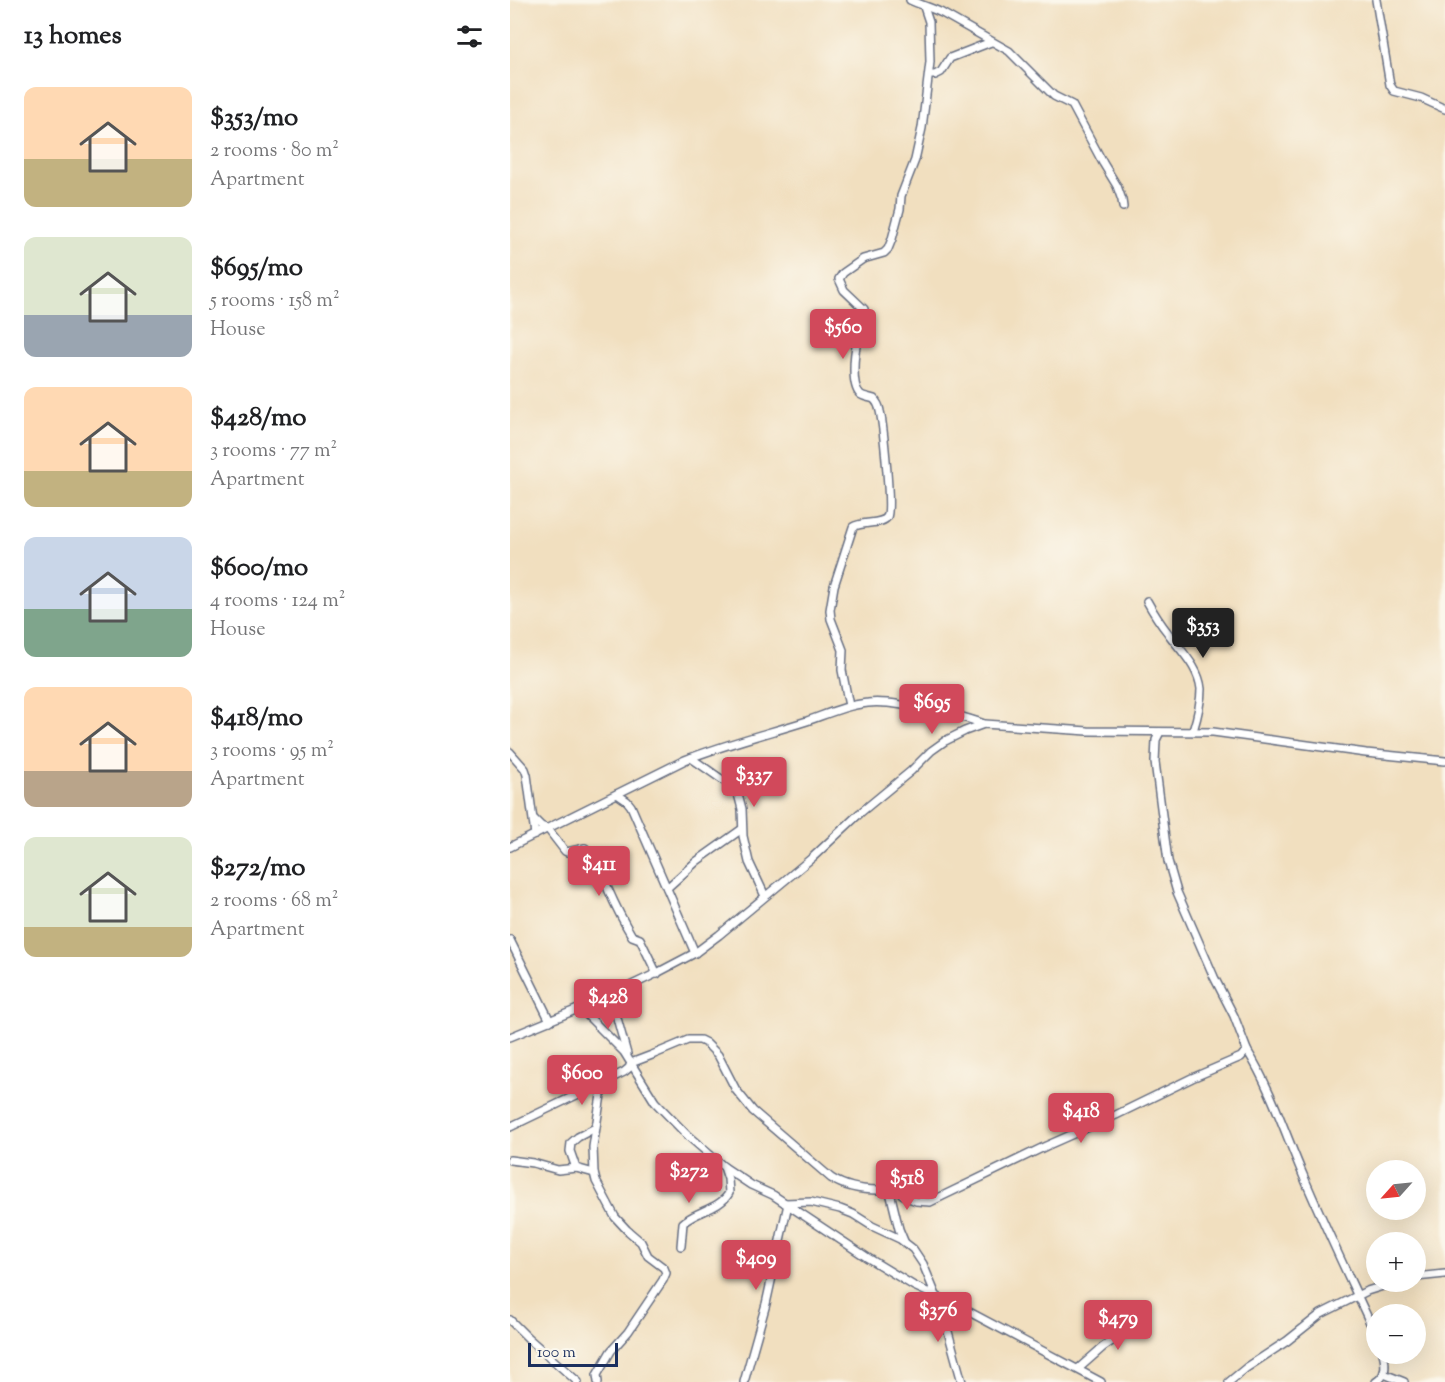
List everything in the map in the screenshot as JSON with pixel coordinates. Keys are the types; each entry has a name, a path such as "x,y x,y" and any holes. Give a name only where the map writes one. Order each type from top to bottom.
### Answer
{"street":[{"path":"910,0 924,7 933,8 1009,51 1054,96 1074,107 1117,186 1123,207"},
{"path":"1376,0 1390,85 1396,92 1421,98 1445,109"},
{"path":"849,706 842,670 843,650 831,619 831,598 853,527 857,524 883,521 888,515 889,504 879,409 874,399 860,394 854,381 856,345 864,323 864,309 844,290 839,279 843,273 863,259 880,255 888,249 897,225 903,187 918,147 929,75 930,39 928,15 924,7"},
{"path":"929,75 941,72 950,58 991,42"},
{"path":"1147,602 1193,666 1198,677 1201,689 1200,702 1192,731"},
{"path":"510,847 709,750 865,703 891,703 948,713 984,724 1088,731 1232,733 1365,753 1445,761"},
{"path":"510,1037 581,1009 657,974 695,953 813,857 931,751 945,741 984,724"},
{"path":"1160,732 1156,740 1155,762 1168,861 1177,892 1247,1050 1262,1076 1303,1176 1366,1313"},
{"path":"510,752 525,768 529,782 535,835"},
{"path":"691,758 736,790 742,809 742,829 749,862 765,896"},
{"path":"617,794 631,806 695,953"},
{"path":"534,819 548,829 565,851 585,848 598,861 624,922 633,936 640,939 657,974"},
{"path":"667,888 697,861 742,829"},
{"path":"510,940 550,1020"},
{"path":"510,1127 627,1070 629,1060 618,1018 609,996"},
{"path":"581,1009 615,1041 655,1102 681,1130 724,1167 751,1185 786,1203 914,1286 960,1306 1101,1382"},
{"path":"629,1060 652,1055 687,1040 700,1040 718,1055 736,1090 753,1111 831,1178 852,1188 879,1190 898,1187 902,1194 909,1198 930,1202 1234,1060 1247,1050"},
{"path":"598,1382 597,1375 603,1363 628,1332 666,1273 664,1268 648,1257 641,1242 615,1217 599,1189 594,1173 593,1147 603,1082"},
{"path":"576,1168 570,1151 571,1143 595,1128"},
{"path":"510,1160 558,1170 576,1168 594,1173"},
{"path":"681,1246 684,1223 694,1215 723,1200 729,1193 724,1167"},
{"path":"889,1188 896,1220 904,1241"},
{"path":"786,1203 811,1202 840,1209 888,1232 913,1249 942,1310 962,1382"},
{"path":"744,1382 766,1304 786,1203"},
{"path":"1426,1276 1445,1274"},
{"path":"1229,1382 1321,1314 1366,1291"},
{"path":"1078,1369 1103,1347 1146,1317"},
{"path":"510,1320 578,1382"},
{"path":"1377,1382 1384,1374 1385,1364"},
{"path":"1384,1374 1404,1382"}]}
